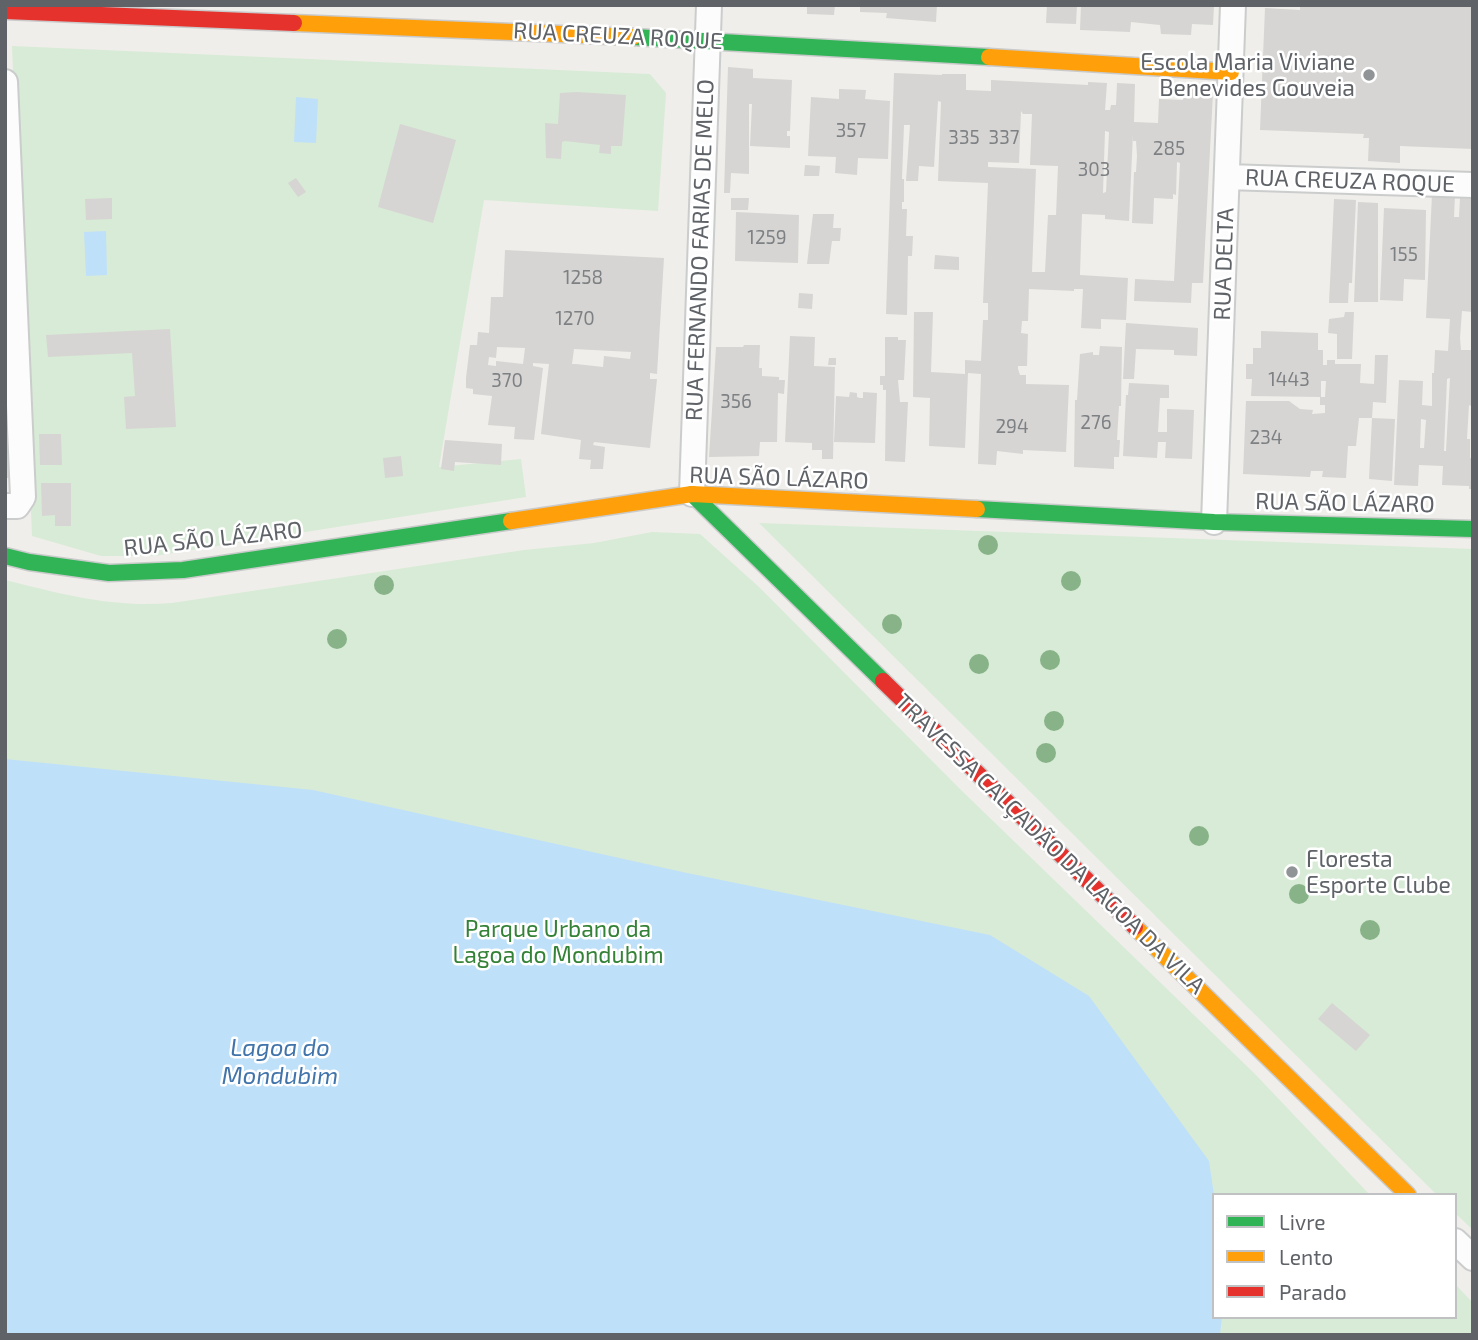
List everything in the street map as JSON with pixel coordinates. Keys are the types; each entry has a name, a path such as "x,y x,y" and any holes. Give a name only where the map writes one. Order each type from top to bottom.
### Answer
{"street":[{"name":"RUA FERNANDO FARIAS DE MELO","path":"692,494 709,5"},
{"name":"RUA DELTA","path":"1214,522 1233,5"},
{"name":"RUA CREUZA ROQUE","path":"5,12 154,11 708,40 1231,72"},
{"path":"5,82 10,267 23,497 16,506 5,506"},
{"name":"RUA CREUZA ROQUE","path":"1227,177 1473,185"},
{"name":"RUA SÃO LÁZARO","path":"5,556 109,573 183,570 692,494 1214,522 1473,529"},
{"name":"TRAVESSA CALÇADÃO DA LAGOA DA VILA","path":"692,494 1406,1193"},
{"path":"1457,1243 1473,1258"}],"green space":[{"path":"12,46 650,74 666,93 658,211 484,200 439,467 521,459 526,497 154,556 101,556 32,536"},
{"name":"Floresta Esporte Clube","path":"759,523 1473,549 1473,1230 1457,1215 1457,1193 1435,1193"},
{"name":"Lagoa do Mondubim","path":"652,532 700,534 759,587 962,791 1254,1073 1368,1193 1212,1193 1212,1319 1457,1319 1457,1286 1473,1303 1473,1335 5,1335 5,580 108,602 172,603 524,550 594,543"}],"water":[{"path":"296,97 318,99 316,143 294,142"},
{"path":"106,231 107,275 86,276 84,232"},
{"name":"Lagoa do Mondubim","path":"5,759 313,790 687,873 990,935 1089,996 1209,1161 1214,1193 1212,1319 1222,1319 1220,1335 5,1335"}],"building":[{"path":"807,5 835,5 834,15 807,14"},
{"path":"860,5 937,5 936,22 886,18 887,13 860,12"},
{"path":"1047,5 1077,5 1076,24 1046,23"},
{"path":"1081,5 1214,5 1213,25 1192,24 1191,35 1161,34 1160,25 1131,22 1130,32 1080,30"},
{"name":"Escola Maria Viviane Benevides Gouveia","path":"1300,5 1473,5 1473,149 1400,146 1400,163 1368,161 1369,138 1363,138 1364,134 1260,130 1265,8 1300,10"},
{"path":"728,67 753,69 753,78 792,80 790,131 787,131 790,148 750,146 752,104 749,104 749,174 731,173 730,193 724,193"},
{"path":"894,73 966,74 966,90 991,91 991,80 1088,85 1088,82 1107,83 1105,110 1116,105 1117,83 1135,84 1134,122 1158,123 1159,99 1183,100 1184,85 1210,88 1213,93 1203,283 1192,283 1191,303 1134,301 1135,279 1174,281 1180,163 1177,162 1176,195 1173,194 1173,199 1154,198 1153,224 1132,223 1137,156 1133,134 1129,221 1105,219 1105,215 1082,214 1080,275 1128,278 1126,320 1101,319 1101,329 1081,328 1083,289 1029,289 1028,321 1022,321 1021,333 1028,334 1027,366 1018,366 1018,369 1020,375 1026,375 1026,384 1069,385 1066,452 1023,450 1023,454 997,451 996,465 978,464 981,374 968,373 965,448 929,446 930,398 913,397 914,312 933,312 931,372 965,374 965,360 981,361 983,320 988,320 988,303 983,303 988,183 938,181 941,102 938,101 934,167 919,166 918,181 906,181 910,125 904,125 902,209 907,209 906,236 913,236 912,256 908,256 907,315 886,314","holes":["1021,111 1023,114 1032,114 1030,165 1058,166 1056,215 1048,215 1045,272 1032,272 1036,169 988,167 988,162 1019,163","1105,131 1109,132 1106,192 1103,193"]},
{"path":"839,89 866,90 865,99 890,101 888,159 858,158 857,175 835,173 836,157 808,156 811,97 839,99"},
{"path":"560,93 626,95 622,146 611,146 611,154 599,153 600,145 565,141 562,142 561,159 546,158 545,123 558,124"},
{"path":"400,124 456,140 433,223 378,207"},
{"path":"805,165 820,166 819,176 804,176"},
{"path":"296,178 306,192 298,197 288,183"},
{"path":"1432,195 1455,195 1454,217 1459,217 1460,198 1473,199 1473,312 1462,311 1460,338 1461,350 1472,350 1471,406 1469,405 1467,439 1470,439 1470,458 1473,459 1473,489 1469,489 1469,486 1442,485 1443,466 1419,465 1418,486 1394,485 1399,380 1423,381 1422,405 1432,406 1435,350 1448,351 1450,319 1426,318","holes":["1450,378 1446,451 1444,451 1447,379","1421,419 1426,420 1424,448 1420,448"]},
{"path":"112,198 112,219 86,220 85,199"},
{"path":"731,198 749,198 748,210 731,210"},
{"path":"1334,199 1356,200 1352,283 1349,283 1348,303 1329,303"},
{"path":"1358,202 1378,203 1378,302 1354,302"},
{"path":"1384,208 1426,210 1425,280 1404,279 1403,301 1380,300"},
{"path":"736,212 799,215 798,263 735,261"},
{"path":"813,214 834,214 833,228 841,228 840,241 832,241 829,264 807,264"},
{"path":"505,250 664,258 657,374 650,373 650,379 657,379 650,448 594,442 593,445 605,447 603,469 590,469 591,460 579,459 581,440 541,434 549,364 533,363 533,366 543,368 534,440 514,439 515,427 488,425 492,396 473,394 473,389 466,388 466,378 470,345 477,345 478,332 489,333 491,297 503,297","holes":["497,347 525,348 523,364 496,361 496,366 488,365 489,357 496,358","574,349 631,352 630,359 604,356 603,367 572,364"]},
{"path":"935,255 959,257 959,270 934,269"},
{"path":"799,293 813,294 812,309 798,308"},
{"path":"1345,312 1354,312 1352,359 1337,359 1337,334 1328,333 1329,319 1344,317"},
{"path":"1126,323 1198,328 1197,356 1174,355 1174,350 1136,349 1134,379 1123,379"},
{"path":"170,329 176,427 126,429 124,397 135,396 132,353 48,357 46,335"},
{"path":"1261,331 1318,333 1318,350 1323,350 1323,365 1327,365 1327,360 1335,360 1335,364 1361,364 1360,383 1374,384 1375,355 1388,355 1386,403 1373,402 1372,418 1359,418 1356,446 1348,446 1346,478 1322,477 1323,471 1311,471 1310,477 1243,474 1246,401 1289,401 1300,409 1313,410 1312,414 1325,413 1325,405 1320,405 1320,397 1251,396 1252,379 1246,379 1246,364 1253,364 1253,348 1261,348","holes":["1321,381 1326,381 1325,397 1321,397"]},
{"path":"790,336 815,337 814,366 835,367 833,459 822,459 822,450 812,450 812,443 785,442"},
{"path":"885,337 906,340 904,380 898,380 900,402 908,402 905,462 885,461 886,390 880,385 880,376 885,376"},
{"path":"760,345 759,368 762,368 762,376 785,380 784,394 778,393 777,442 760,442 759,456 709,457 716,347"},
{"path":"1100,346 1122,347 1121,406 1117,440 1120,440 1119,457 1114,457 1114,469 1074,467 1075,400 1080,354 1093,352 1093,355 1099,355"},
{"path":"829,358 836,358 836,365 828,365"},
{"path":"1129,383 1169,385 1169,398 1160,398 1158,432 1167,432 1167,409 1194,410 1192,459 1165,458 1166,442 1158,442 1157,458 1123,456"},
{"path":"850,392 857,393 860,398 863,398 863,392 877,393 875,443 834,442 836,396 849,397"},
{"path":"1372,418 1395,419 1392,481 1369,479"},
{"path":"39,434 61,434 62,465 40,465"},
{"path":"445,440 502,444 501,465 455,462 454,471 441,469"},
{"path":"5,447 12,447 13,478 5,478"},
{"path":"401,456 403,476 385,478 383,458"},
{"path":"41,483 71,483 71,526 55,526 55,515 42,516"},
{"path":"1332,1003 1370,1035 1356,1051 1318,1019"}],"traffic: fast":[{"path":"633,37 989,57"},
{"path":"692,494 883,681"},
{"path":"977,509 1214,522 1473,529"},
{"path":"5,556 109,573 183,570 511,521"}],"traffic: slow":[{"path":"294,23 633,37"},
{"path":"989,57 1231,72"},
{"path":"511,521 692,494 977,509"},
{"path":"1135,927 1406,1193"}],"traffic: jam":[{"path":"5,11 294,23"},
{"path":"883,681 1135,927"}],"place":[{"name":"Escola Maria Viviane Benevides Gouveia","path":"1369,75"},
{"name":"Floresta Esporte Clube","path":"1292,872"}],"park label":[{"name":"Parque Urbano da Lagoa do Mondubim","path":"558,942"}]}
